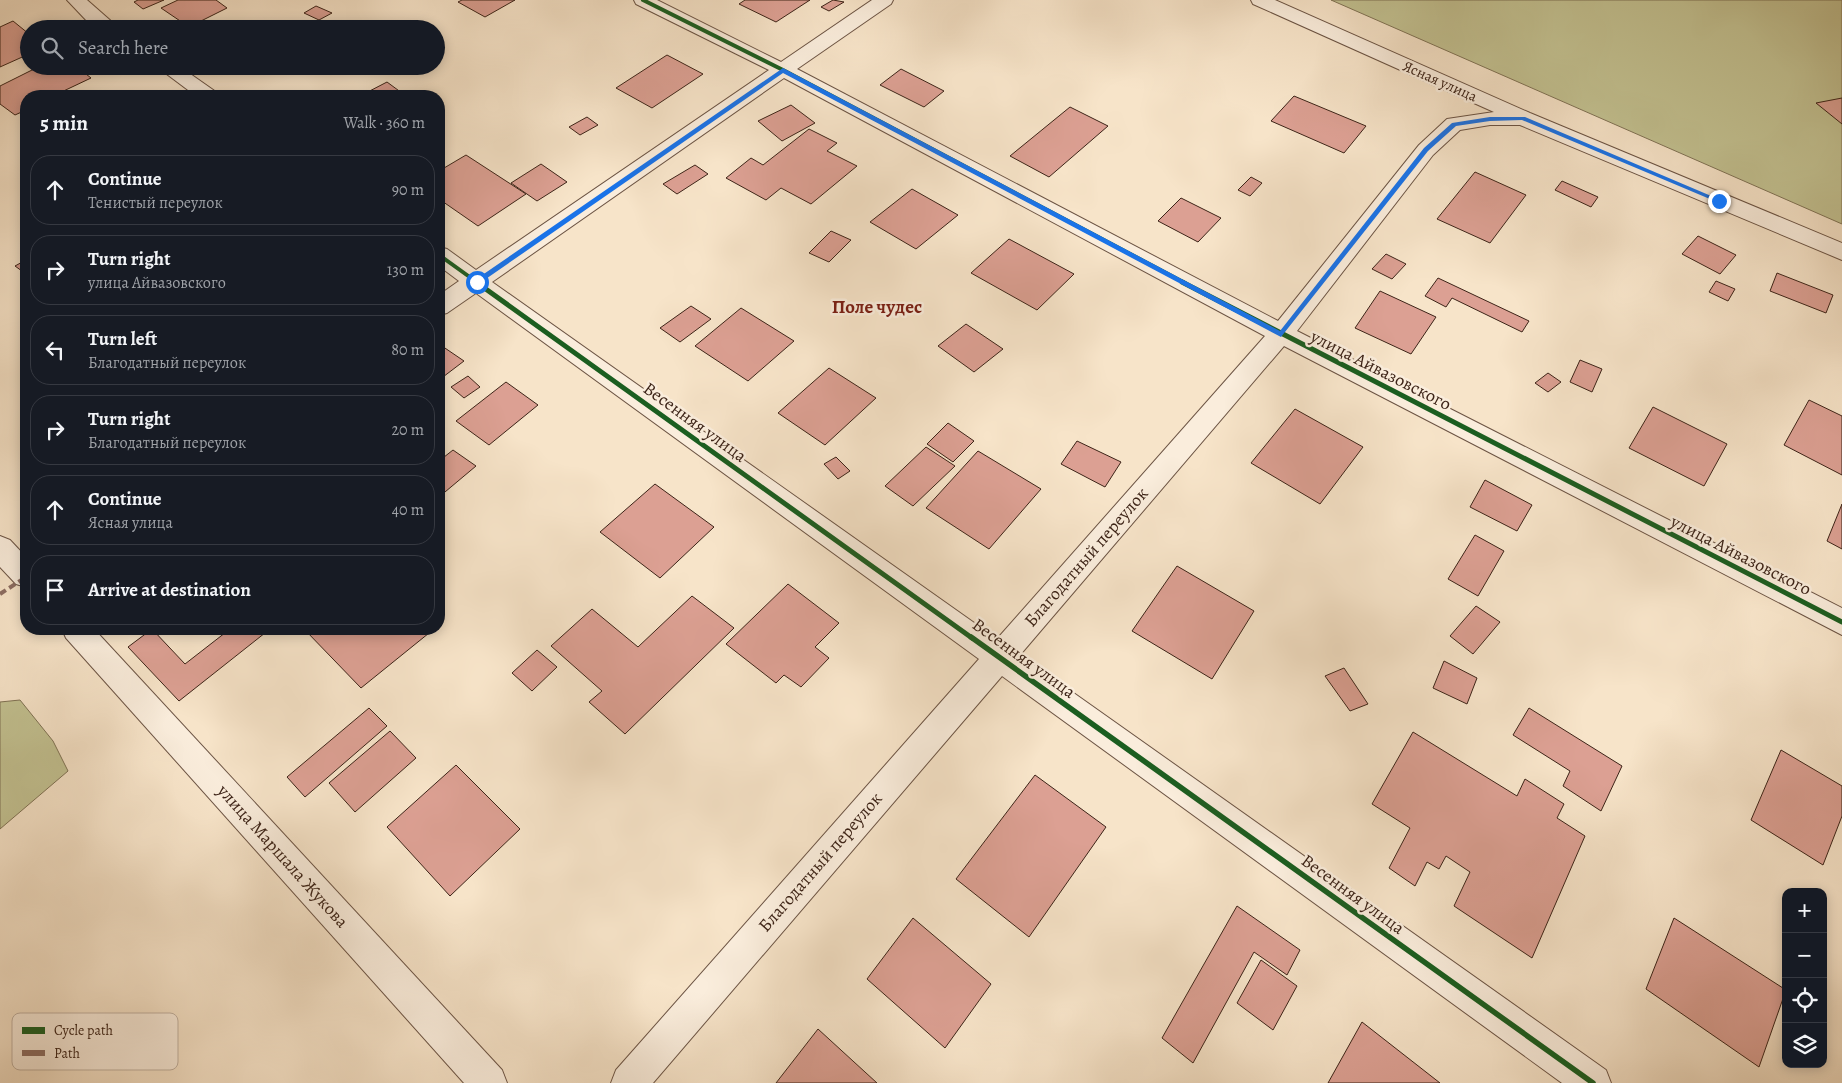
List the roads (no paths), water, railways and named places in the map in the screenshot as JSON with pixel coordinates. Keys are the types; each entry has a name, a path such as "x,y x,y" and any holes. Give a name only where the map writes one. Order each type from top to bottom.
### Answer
{"street":[{"path":"76,0 99,20"},
{"name":"улица Айвазовского","path":"643,0 783,70 1281,334 1842,622"},
{"path":"445,303 884,0"},
{"name":"Ясная улица","path":"1260,0 1303,21 1523,118 1842,252"},
{"path":"179,75 200,90"},
{"name":"Благодатный переулок","path":"629,1083 1281,334 1426,150 1454,124 1490,119 1523,118"},
{"name":"Весенняя улица","path":"445,259 1593,1083"},
{"path":"0,548 20,569"},
{"name":"улица Маршала Жукова","path":"81,635 490,1083"}],"district":[{"name":"Поле чудес","path":"877,306"}]}
